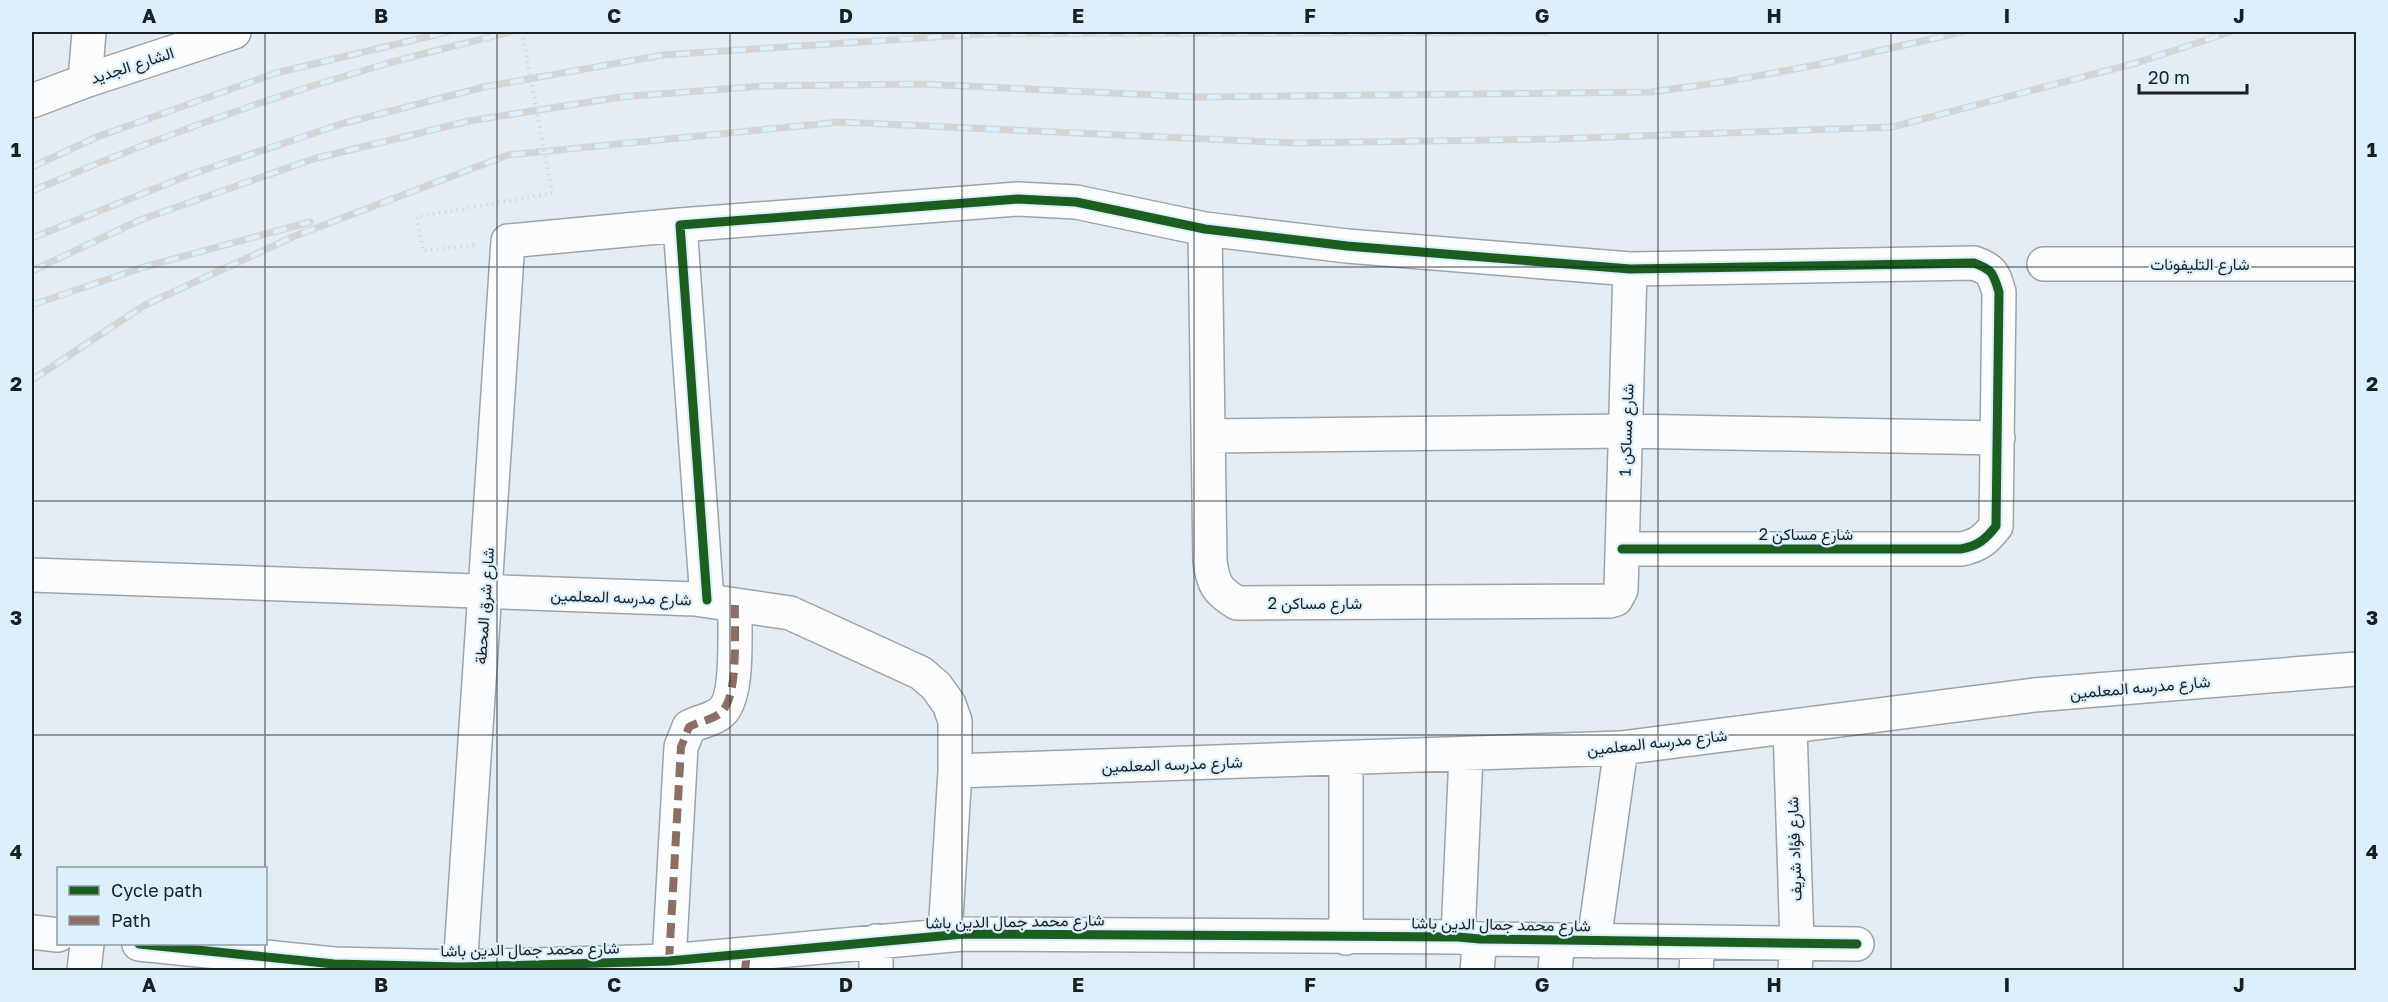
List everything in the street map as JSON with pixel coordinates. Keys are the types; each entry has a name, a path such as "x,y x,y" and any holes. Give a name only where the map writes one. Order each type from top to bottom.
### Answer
{"street":[{"path":"85,81 88,32"},
{"name":"الشارع الجديد","path":"32,101 234,32"},
{"path":"508,241 680,225 1018,199 1076,202 1205,229 1347,246 1630,269 1974,263 1989,269 1999,292 1998,438 1626,431 1209,436"},
{"path":"669,961 681,747 689,727 719,714 728,706 733,686 721,602 680,225"},
{"name":"شارع مساكن 2","path":"1205,229 1210,561 1212,579 1222,594 1237,603 1610,601 1616,599 1621,590"},
{"name":"شارع شرق المحطة","path":"461,969 508,241"},
{"name":"شارع التليفونات","path":"2043,264 2356,264"},
{"name":"شارع مساكن 1","path":"1621,590 1630,269"},
{"name":"شارع مساكن 2","path":"1622,549 1961,549 1974,547 1987,539 1996,525 1998,438"},
{"name":"شارع مدرسه المعلمين","path":"32,575 721,602 790,613 921,673 936,686 949,704 954,722 955,771 945,935"},
{"name":"شارع مدرسه المعلمين","path":"955,771 1621,748 2034,695 2356,669"},
{"name":"شارع فؤاد شريف","path":"1790,727 1796,957"},
{"path":"1594,941 1621,748"},
{"path":"1466,754 1472,949"},
{"path":"1346,758 1346,938"},
{"path":"32,932 57,935"},
{"name":"شارع محمد جمال الدين باشا","path":"143,945 206,960 333,967 461,969 876,956 945,935 1346,938 1557,956 1594,941 1697,956 1796,957 1857,944"},
{"path":"84,970 87,945"}],"path":[{"path":"508,241 423,251 417,217 552,194 522,32"}],"railway":[{"path":"32,167 97,137 276,73 447,32"},
{"path":"32,191 118,155 293,92 398,61 510,32"},
{"path":"32,238 189,175 341,124 484,87 663,55 980,34 1546,32"},
{"path":"32,271 140,220 313,159 469,121 621,97 764,86 921,84 1197,97 1651,92 1730,81 1816,65 1962,32"},
{"path":"32,380 145,305 295,236 508,155 840,122 1294,143 1555,139 1892,127 2136,63 2230,32"},
{"path":"32,305 144,267 310,222"}],"marked path":[{"path":"669,961 681,747 689,727 712,718 726,707 733,680 735,605"},
{"path":"745,970 747,952"}],"cycle path":[{"path":"707,600 680,225 1018,199 1076,202 1205,229 1347,246 1630,269 1974,263 1991,273 1999,292 1996,526 1981,541 1961,549 1622,549"},
{"path":"149,945 334,964 461,967 669,961 963,934 1458,937 1857,944"}]}
